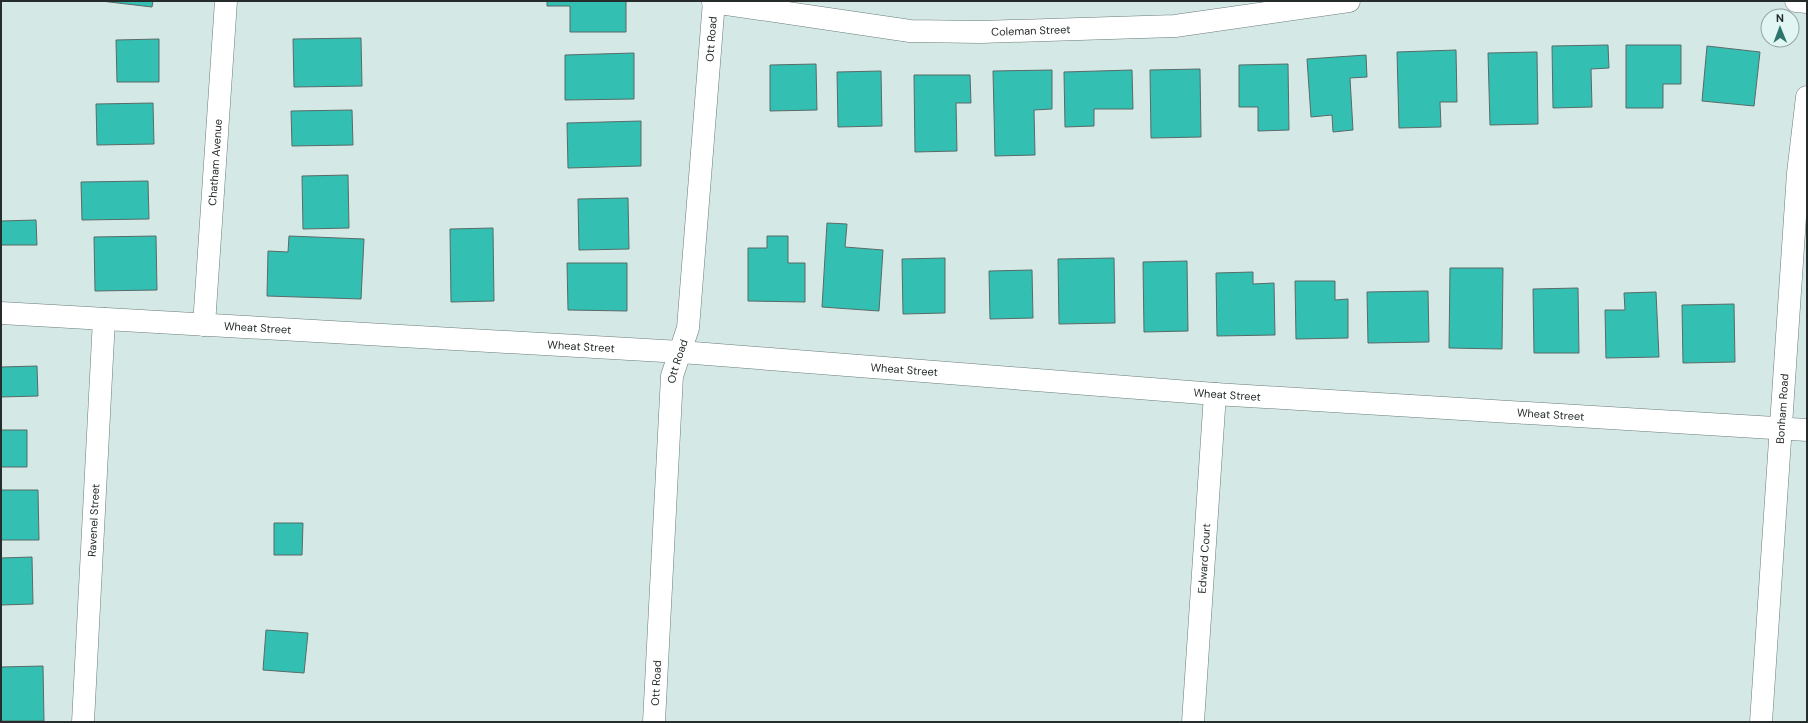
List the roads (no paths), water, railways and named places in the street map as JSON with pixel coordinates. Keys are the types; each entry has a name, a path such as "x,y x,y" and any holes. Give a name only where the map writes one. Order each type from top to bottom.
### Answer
{"street":[{"name":"Chatham Avenue","path":"204,325 226,1"},
{"name":"Coleman Street","path":"714,2 910,31 981,32 1175,26 1349,1"},
{"path":"1796,1 1807,2"},
{"name":"Ott Road","path":"654,722 672,376 688,328 714,2"},
{"name":"Bonham Road","path":"1761,722 1798,173 1807,97"},
{"name":"Wheat Street","path":"1,314 681,352 1215,394 1807,430"},
{"name":"Ravenel Street","path":"83,722 104,319"},
{"name":"Edward Court","path":"1193,722 1215,394"}]}
